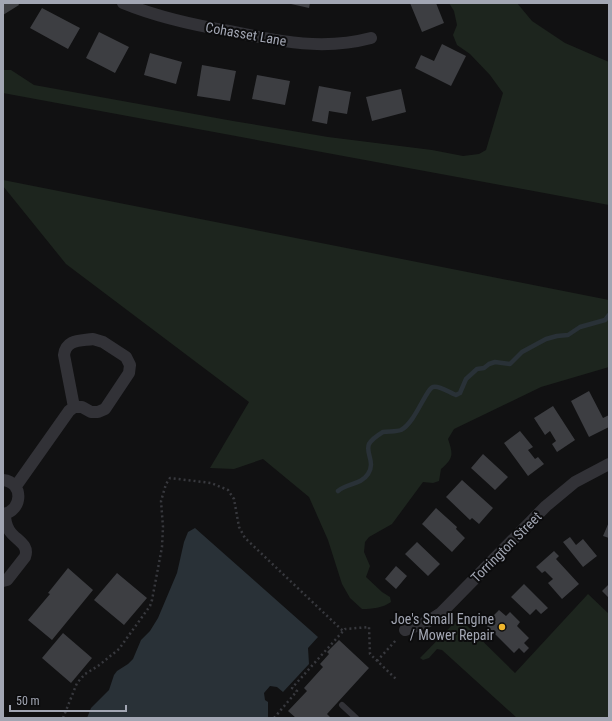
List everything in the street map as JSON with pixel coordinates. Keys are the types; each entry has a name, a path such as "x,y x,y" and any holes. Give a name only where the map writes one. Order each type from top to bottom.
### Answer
{"street":[{"name":"Cohasset Lane","path":"123,3 149,13 186,23 268,39 328,45 343,44 371,38"},
{"path":"16,486 69,411 74,407 82,408 91,412 98,412 105,409 129,372 130,365 126,357 103,342 94,339 73,341 69,344 64,355 74,407"},
{"name":"Torrington Street","path":"405,630 427,622 438,616 546,506 575,482 609,464"},
{"path":"3,480 11,482 16,486 19,497 18,503 11,512 4,514 9,531 25,546 26,553 25,557 7,580 3,582"}],"lane":[{"path":"342,705 356,718"}],"path":[{"path":"63,718 77,683 85,674 98,666 119,648 150,606 162,547 162,495 170,478 211,483 228,490 234,499 239,527 245,538 343,631"},
{"path":"274,718 297,691 292,688 346,629 369,627 370,654 396,679"},
{"path":"377,661 405,630"}],"shaded area":[{"path":"449,3 517,3 532,21 565,43 609,62 609,205 3,93 3,70 11,70 34,85 233,121 328,137 432,150 463,156 479,154 486,150 503,93 490,75 470,54 457,45 453,35 457,25 454,11"},
{"path":"3,180 609,300 609,367 541,387 454,429 448,439 451,448 451,456 448,462 441,469 439,481 433,483 423,482 392,524 369,537 365,542 364,552 370,566 366,577 382,592 390,597 391,602 377,608 362,609 350,598 342,584 328,540 309,497 263,459 234,469 210,468 249,402 66,264 3,186"},
{"path":"195,528 318,637 308,648 309,664 283,692 277,687 270,686 264,693 265,700 268,702 268,718 87,718 91,708 109,690 114,675 117,671 133,659 141,640 150,631 158,618 177,573 184,542 188,532"},
{"path":"588,594 609,614 609,718 517,718 442,650 437,649 429,658 423,660 420,658 459,618 515,673"}],"building":[{"path":"3,3 18,3 19,5 3,15"},
{"path":"291,3 310,3 309,8"},
{"path":"410,3 436,3 444,23 422,32"},
{"path":"42,8 80,28 68,49 30,28"},
{"path":"99,32 129,47 115,73 86,58"},
{"path":"442,44 466,56 451,86 415,68 421,55 434,61"},
{"path":"150,53 182,62 176,84 144,75"},
{"path":"202,65 236,71 230,101 197,96"},
{"path":"257,75 290,81 285,105 252,99"},
{"path":"319,86 351,92 347,114 329,111 327,124 312,121"},
{"path":"401,89 406,112 372,121 366,97"},
{"path":"589,391 603,418 609,415 609,427 589,437 571,401"},
{"path":"553,406 575,440 557,452 552,444 556,441 550,431 545,435 534,418"},
{"path":"520,431 533,447 528,450 535,459 538,457 544,464 528,476 504,443"},
{"path":"483,454 508,477 495,490 471,468"},
{"path":"462,480 493,508 479,524 472,518 470,520 446,497"},
{"path":"436,508 457,527 456,529 465,538 452,552 422,524"},
{"path":"609,522 609,538 603,536"},
{"path":"570,537 576,545 583,539 597,556 583,567 563,542"},
{"path":"417,542 440,564 428,576 405,554"},
{"path":"554,551 559,556 556,559 579,584 562,599 548,583 553,579 545,571 542,573 536,567"},
{"path":"396,566 407,576 396,589 385,579"},
{"path":"68,568 93,590 52,640 28,620 50,594 48,593"},
{"path":"117,573 147,598 124,625 94,600"},
{"path":"524,584 548,608 541,614 536,609 530,615 511,597"},
{"path":"609,584 609,598 602,591"},
{"path":"499,610 506,616 510,612 520,622 517,626 529,638 524,643 529,648 524,653 519,648 514,653 485,624"},
{"path":"63,633 92,658 71,683 42,658"},
{"path":"339,640 369,668 327,714 331,718 296,718 288,711 307,691 304,688 323,667 320,664 329,654 327,652"}],"waterway":[{"path":"338,491 365,478 371,466 368,451 370,442 383,432 399,431 406,426 411,421 430,389 433,387 441,388 456,395 460,393 466,379 477,369 484,368 495,362 510,364 522,352 546,339 568,335 580,327 605,320 609,315"}],"place":[{"name":"Joe's Small Engine / Mower Repair","path":"502,627"}]}
